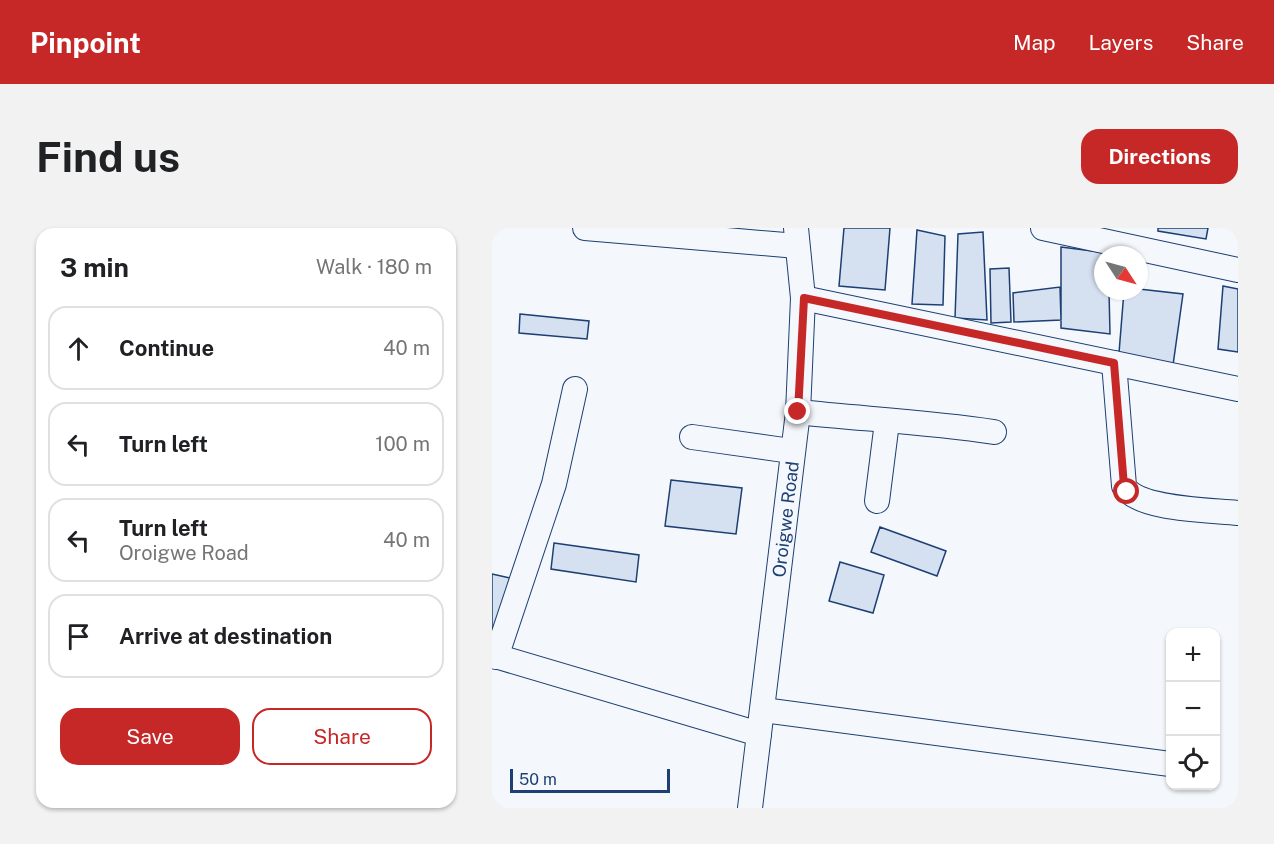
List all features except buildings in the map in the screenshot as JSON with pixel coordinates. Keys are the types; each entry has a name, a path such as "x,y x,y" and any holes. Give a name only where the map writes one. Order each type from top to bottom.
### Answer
{"street":[{"path":"585,228 797,237"},
{"path":"1043,228 1238,270"},
{"name":"Oroigwe Road","path":"750,808 798,412 804,298 797,237"},
{"path":"804,298 1238,389"},
{"path":"1114,363 1124,486 1127,492 1144,502 1238,513"},
{"path":"575,389 554,484 494,656 759,734"},
{"path":"798,412 887,422 926,422 994,432"},
{"path":"877,501 887,422"},
{"path":"692,437 792,451"},
{"path":"763,710 1166,763"}],"route":[{"path":"798,412 804,298 1114,363 1124,486 1127,492"}]}
